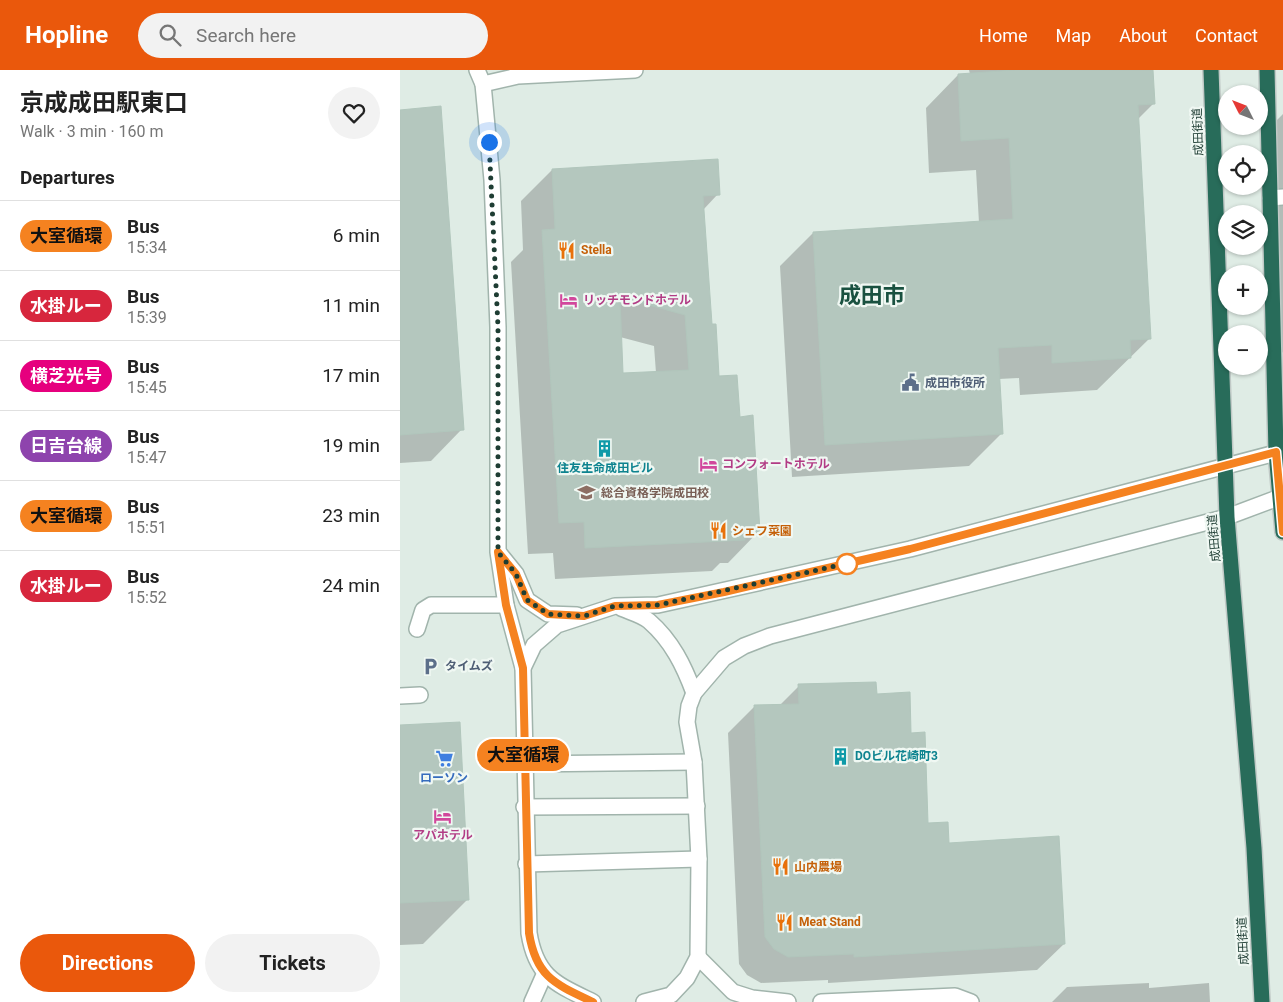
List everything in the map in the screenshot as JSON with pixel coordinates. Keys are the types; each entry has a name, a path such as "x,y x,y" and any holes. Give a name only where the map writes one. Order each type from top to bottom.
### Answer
{"highway":[{"name":"成田街道","path":"1211,70 1227,517 1254,848 1262,1002"},
{"path":"1267,70 1277,198 1280,451 1283,532"}],"street":[{"path":"593,1002 562,987 544,975 531,950 524,807 523,668 506,605 498,552 498,327 492,180 480,77 635,70"},
{"path":"523,668 534,644 546,633 557,626 615,606 658,605 724,592 910,549 1280,451"},
{"path":"644,1002 676,999 698,957 699,859 694,762 687,722 694,693 724,658 744,646 770,636 1227,517 1282,497"},
{"path":"498,552 516,574 527,600 548,614 584,616"},
{"path":"417,629 423,610 431,605 506,605"},
{"path":"615,606 648,620 666,639 682,660 694,693"},
{"path":"400,696 420,695"},
{"path":"524,764 694,762"},
{"path":"524,807 696,806"},
{"path":"526,864 699,859"},
{"path":"698,957 733,992 752,998 788,1002"},
{"path":"532,1002 544,975"},
{"path":"821,1002 955,996 971,1002"}],"building":[{"path":"1015,70 1153,70 1155,104 1138,105 1151,339 1130,340 1131,358 1052,363 1052,345 998,348 1003,434 825,445 813,232 1013,219 1009,138 961,141 958,74"},
{"path":"441,106 464,430 400,435 400,110"},
{"path":"718,159 720,195 703,196 712,324 716,324 719,376 737,375 740,417 753,415 760,532 744,533 745,540 585,548 584,522 559,523 542,230 555,229 552,169","holes":["620,297 685,315 689,370 623,373"]},
{"path":"876,682 877,694 910,692 911,733 925,732 928,823 948,822 949,843 1059,836 1065,944 854,957 854,954 788,957 774,949 765,937 754,705 799,704 798,684"},
{"path":"460,722 469,900 400,903 400,725"}],"bus line":[{"name":"大室循環","path":"593,1002 562,987 544,975 531,950 524,807 523,668 506,605 498,552 516,574 527,600 548,614 584,616 615,606 658,605 724,592 910,549 1276,452 1283,532"}],"place":[{"name":"Stella","path":"567,250"},
{"name":"リッチモンドホテル","path":"569,300"},
{"name":"成田市役所","path":"911,383"},
{"name":"住友生命成田ビル","path":"605,449"},
{"name":"コンフォートホテル","path":"708,464"},
{"name":"総合資格学院成田校","path":"587,493"},
{"name":"シェフ菜園","path":"718,531"},
{"name":"タイムズ","path":"431,666"},
{"name":"DOビル花崎町3","path":"841,756"},
{"name":"ローソン","path":"444,759"},
{"name":"アパホテル","path":"443,816"},
{"name":"山内農場","path":"780,867"},
{"name":"Meat Stand","path":"785,922"}],"district":[{"name":"成田市","path":"872,295"}],"route":[{"path":"489,142 498,327 498,552 516,574 527,600 548,614 584,616 615,606 658,605 724,592 854,562 847,564"}]}
